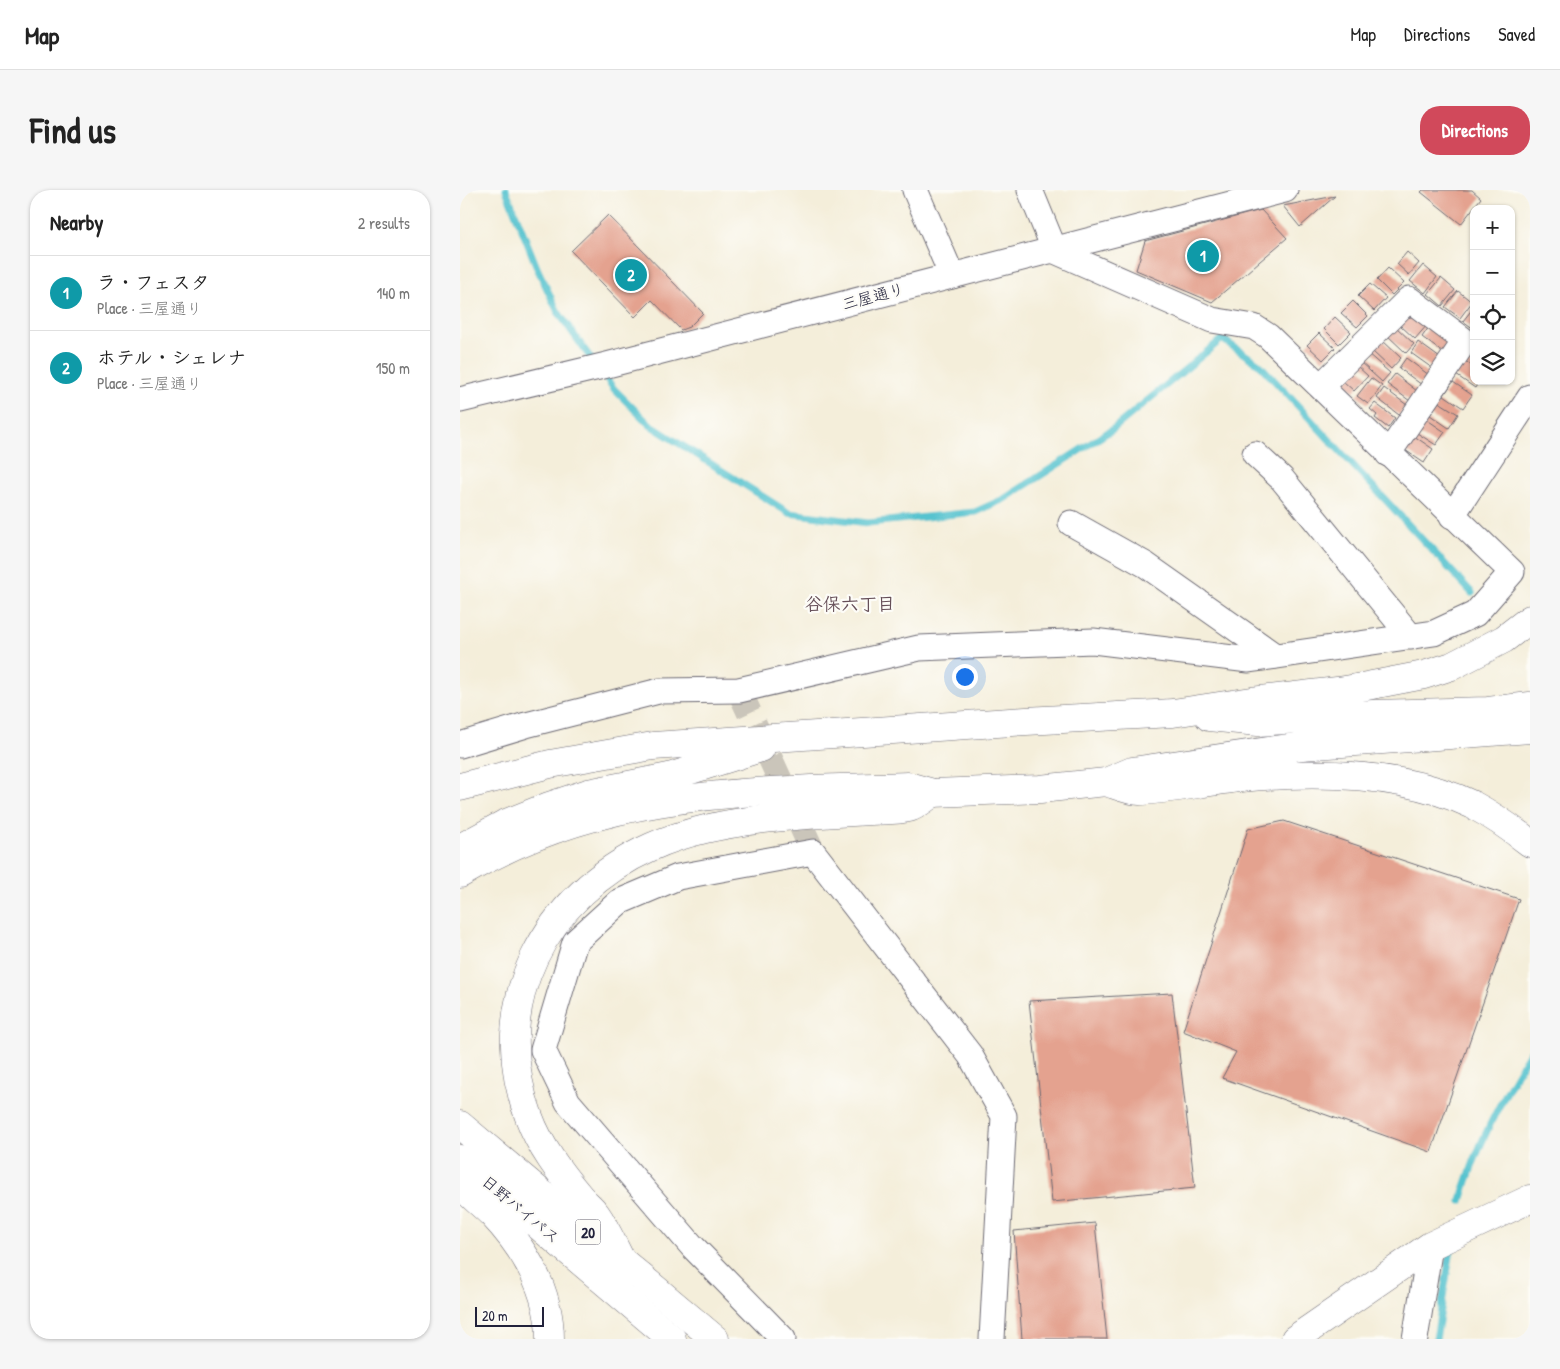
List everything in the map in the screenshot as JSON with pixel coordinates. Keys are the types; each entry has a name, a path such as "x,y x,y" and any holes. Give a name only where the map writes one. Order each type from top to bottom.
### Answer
{"main road":[{"path":"460,787 550,764 634,749 796,736 1173,713 1346,690 1424,675 1452,666 1482,652 1530,619"},
{"path":"1173,713 1258,722 1373,714 1488,711 1530,706"},
{"path":"460,874 498,852 565,826 632,808 698,796 908,786 933,793 1040,789 1106,782 1132,771 1293,748 1530,728"},
{"path":"460,848 504,824 556,803 588,793 688,772 796,736"},
{"path":"1106,782 1137,791 1275,776 1359,776 1410,783 1472,805 1501,821 1530,842"},
{"path":"621,1260 596,1213 566,1179 537,1136 529,1118 517,1077 515,1042 520,996 529,966 552,926 571,902 605,873 653,846 678,837 705,829 763,819 910,808 933,793"},
{"name":"日野バイパス","path":"460,1125 716,1339"},
{"name":"日野バイパス","path":"460,1159 672,1339"},
{"path":"460,1181 506,1229 536,1275 547,1304 550,1339"},
{"path":"1295,1339 1430,1246 1530,1199"}],"street":[{"path":"915,190 952,276"},
{"path":"460,745 526,725 659,691 739,690 919,648 1094,641 1250,660 1411,637 1434,633 1474,614 1512,572 1388,454 1322,386 1268,336 1254,327 1212,320 1055,251 1030,190"},
{"name":"三屋通り","path":"460,400 607,365 1055,251 1285,190"},
{"path":"1322,386 1409,299 1465,341 1388,454"},
{"path":"1452,516 1530,397"},
{"path":"1255,454 1282,479 1411,637"},
{"path":"1071,523 1146,565 1275,656"},
{"path":"783,1339 692,1246 568,1102 543,1050 575,942 619,902 678,877 813,852 970,1055 1004,1116 992,1339"},
{"path":"1415,1339 1430,1246"}],"building":[{"path":"1423,190 1472,190 1481,198 1476,205 1470,205 1470,212 1461,224 1421,192"},
{"path":"1335,196 1300,227 1283,206"},
{"path":"1261,210 1287,238 1212,302 1136,270 1145,241"},
{"path":"608,215 703,313 689,327 681,330 652,300 635,317 571,251"},
{"path":"1407,252 1419,263 1409,275 1397,264"},
{"path":"1423,265 1437,277 1425,293 1410,281"},
{"path":"1388,268 1404,283 1392,295 1377,280"},
{"path":"1441,278 1455,290 1442,306 1428,294"},
{"path":"1370,284 1386,298 1374,311 1358,296"},
{"path":"1458,291 1470,300 1470,305 1460,318 1445,307"},
{"path":"1353,301 1368,316 1357,327 1341,313"},
{"path":"1470,312 1470,326 1463,321"},
{"path":"1416,316 1427,325 1415,339 1400,325 1406,318"},
{"path":"1335,317 1351,332 1339,344 1324,329"},
{"path":"1395,326 1414,344 1406,353 1386,334"},
{"path":"1429,327 1451,343 1443,353 1422,337"},
{"path":"1319,333 1335,348 1323,360 1307,345"},
{"path":"1381,339 1401,358 1391,369 1371,350"},
{"path":"1418,342 1440,358 1432,368 1411,353"},
{"path":"1367,353 1390,373 1382,382 1359,361"},
{"path":"1406,358 1429,375 1422,385 1399,368"},
{"path":"1465,361 1470,364 1470,385 1456,375"},
{"path":"1357,366 1368,376 1354,391 1343,381"},
{"path":"1395,374 1417,391 1410,401 1387,384"},
{"path":"1371,378 1382,386 1368,404 1357,396"},
{"path":"1453,382 1472,395 1463,408 1444,395"},
{"path":"1384,388 1407,405 1399,415 1377,398"},
{"path":"1439,402 1458,414 1449,428 1430,415"},
{"path":"1375,403 1395,418 1388,428 1375,418 1377,415 1370,409"},
{"path":"1426,419 1445,432 1436,445 1417,433"},
{"path":"1414,436 1433,449 1424,463 1405,450"},
{"path":"1284,821 1519,899 1431,1152 1222,1078 1236,1052 1183,1031 1248,829"},
{"path":"1172,993 1195,1188 1052,1202 1029,1001"},
{"path":"1095,1223 1107,1339 1022,1339 1014,1231"}],"waterway":[{"path":"506,190 538,270 558,312 594,363"},
{"path":"601,371 614,389 650,425 789,513 868,523 975,512 1004,499 1113,429 1222,339 1259,364 1472,593"},
{"path":"1461,1201 1474,1161 1490,1124 1530,1052"},
{"path":"1436,1339 1451,1250"}],"tunnel":[{"path":"739,690 813,852"}],"place":[{"name":"ラ・フェスタ","path":"1203,256"},
{"name":"ホテル・シェレナ","path":"631,275"}],"district":[{"name":"谷保六丁目","path":"850,603"}]}
